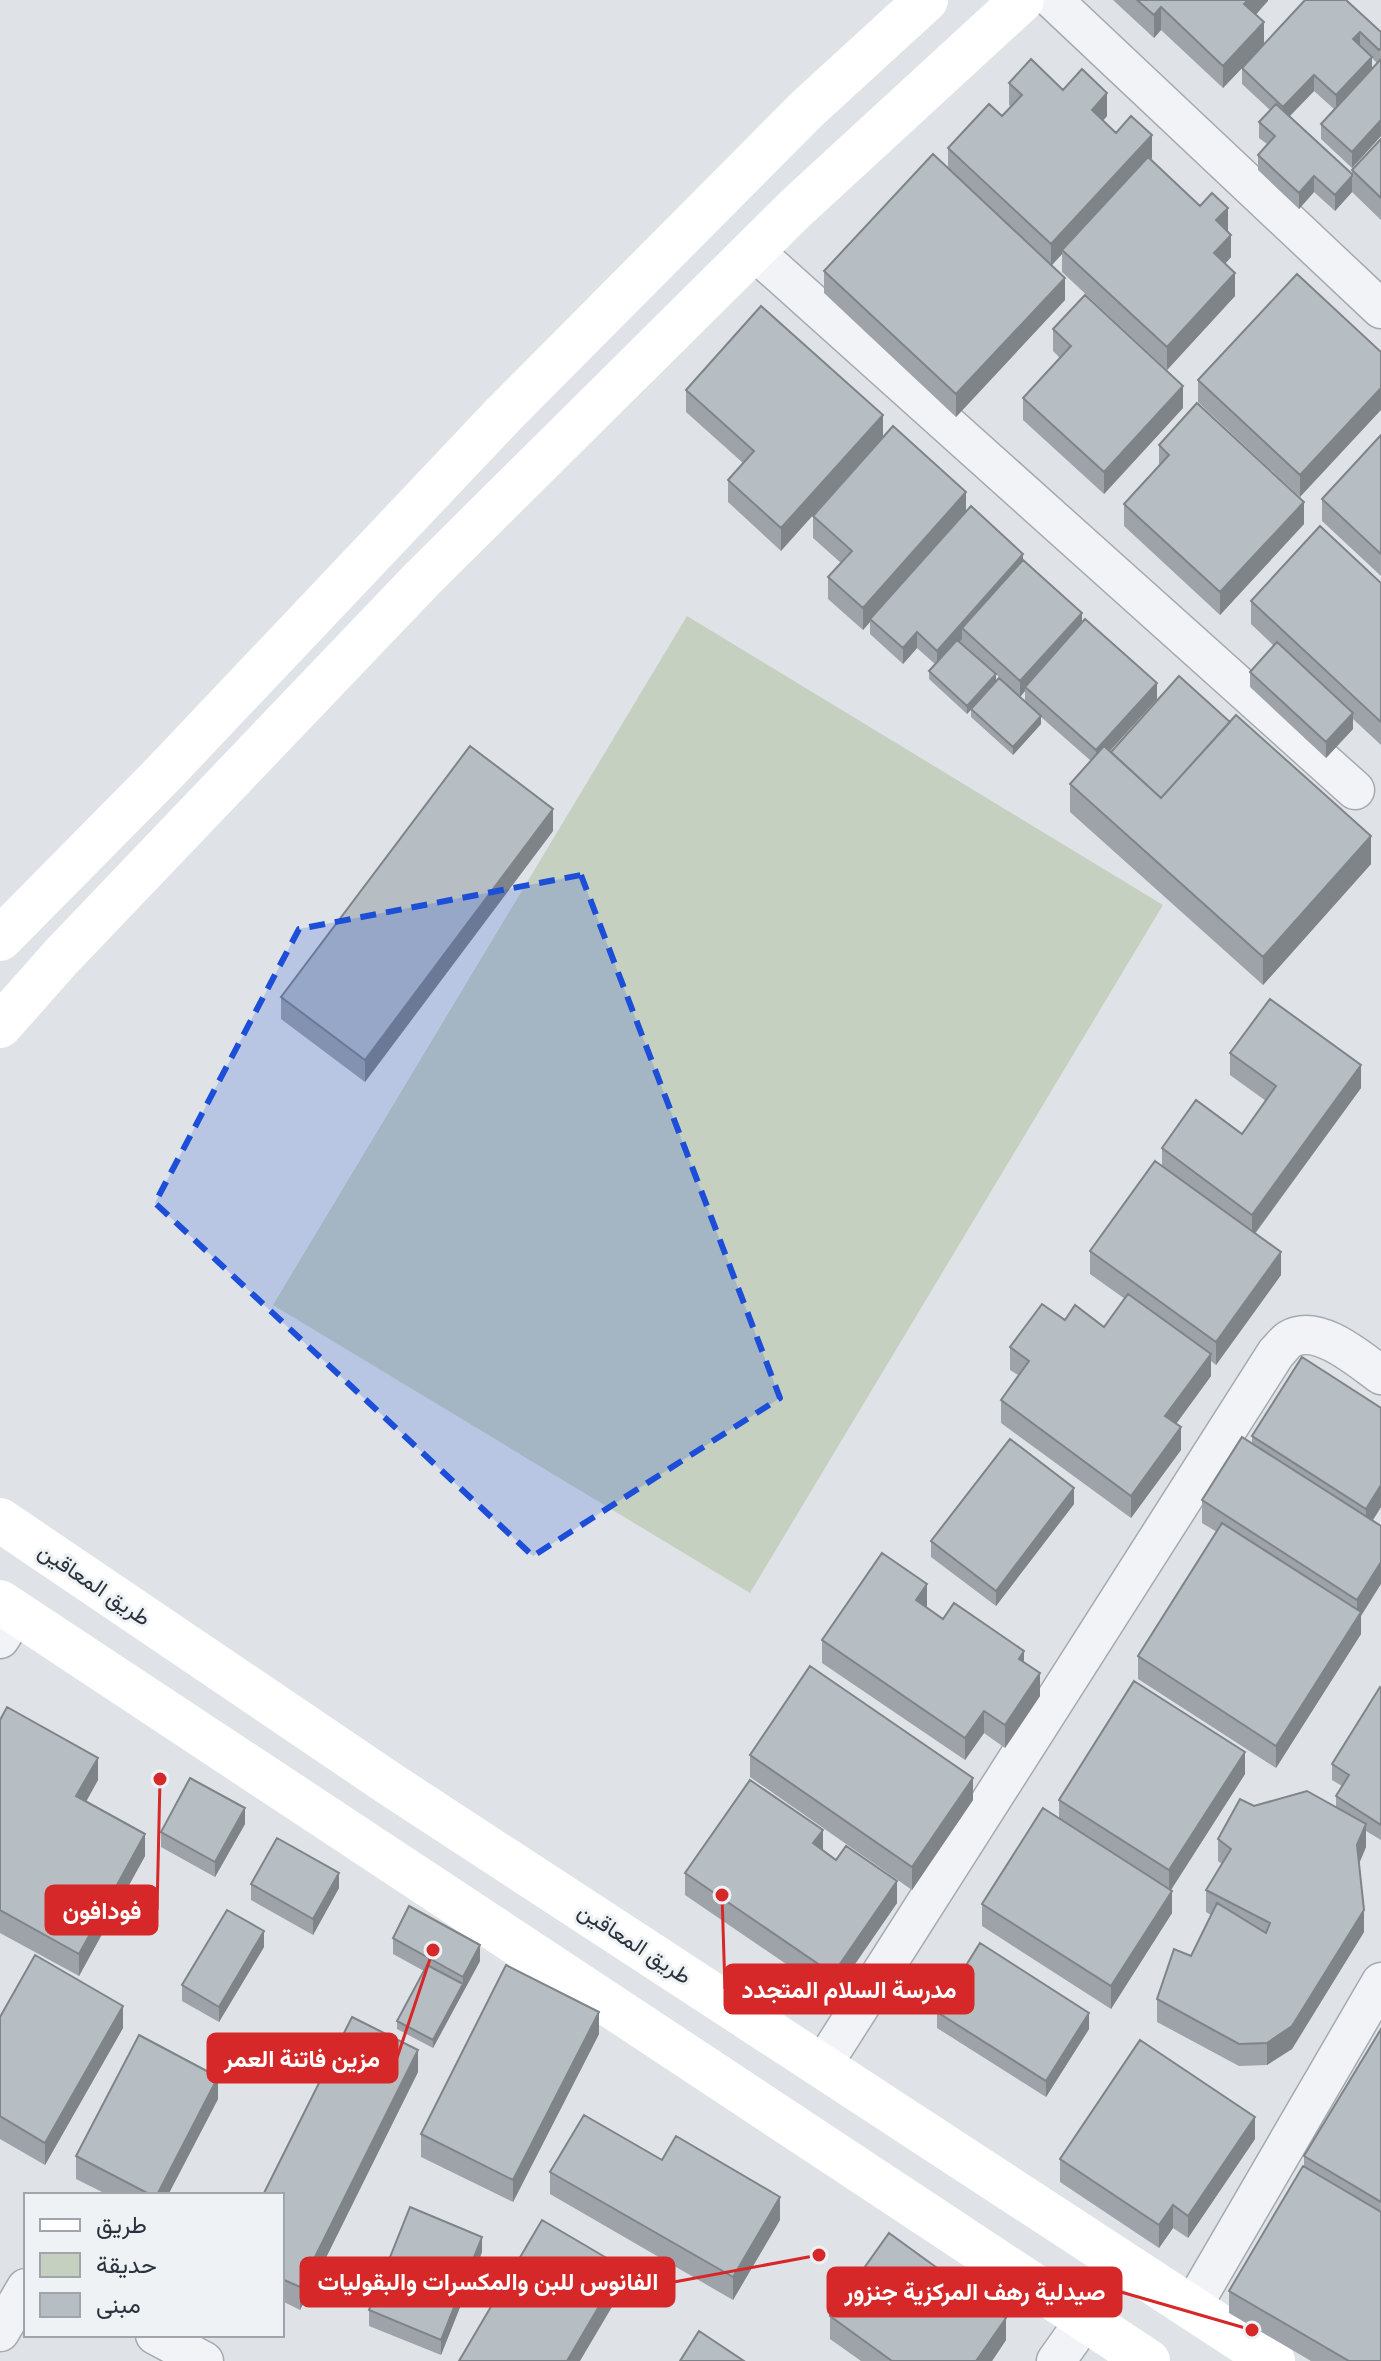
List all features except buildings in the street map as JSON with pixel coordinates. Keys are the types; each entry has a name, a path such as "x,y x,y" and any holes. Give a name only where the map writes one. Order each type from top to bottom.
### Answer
{"street":[{"path":"0,939 164,773 515,403 807,109 926,0"},
{"path":"0,1026 61,957 423,578 796,208 1022,0"},
{"path":"1053,0 1381,309"},
{"path":"753,250 1355,790"},
{"path":"822,2066 1276,1353 1289,1339 1306,1333 1344,1349 1381,1375"},
{"name":"طريق المعاقين","path":"0,1520 390,1784 1273,2361"},
{"path":"6,1618 1148,2361"},
{"path":"1192,2307 1381,1982"},
{"path":"0,2332 24,2291"},
{"path":"1056,2361 1085,2320"},
{"path":"159,2337 204,2361"}],"highlighted area":[{"path":"581,875 780,1398 533,1556 155,1203 299,929"}],"green space":[{"path":"687,616 1163,905 750,1593 273,1305"}],"place":[{"name":"فودافون","path":"160,1779"},
{"name":"مدرسة السلام المتجدد","path":"722,1895"},
{"name":"مزين فاتنة العمر","path":"433,1950"},
{"name":"الفانوس للبن والمكسرات والبقوليات","path":"819,2255"},
{"name":"صيدلية رهف المركزية جنزور","path":"1252,2330"}]}
